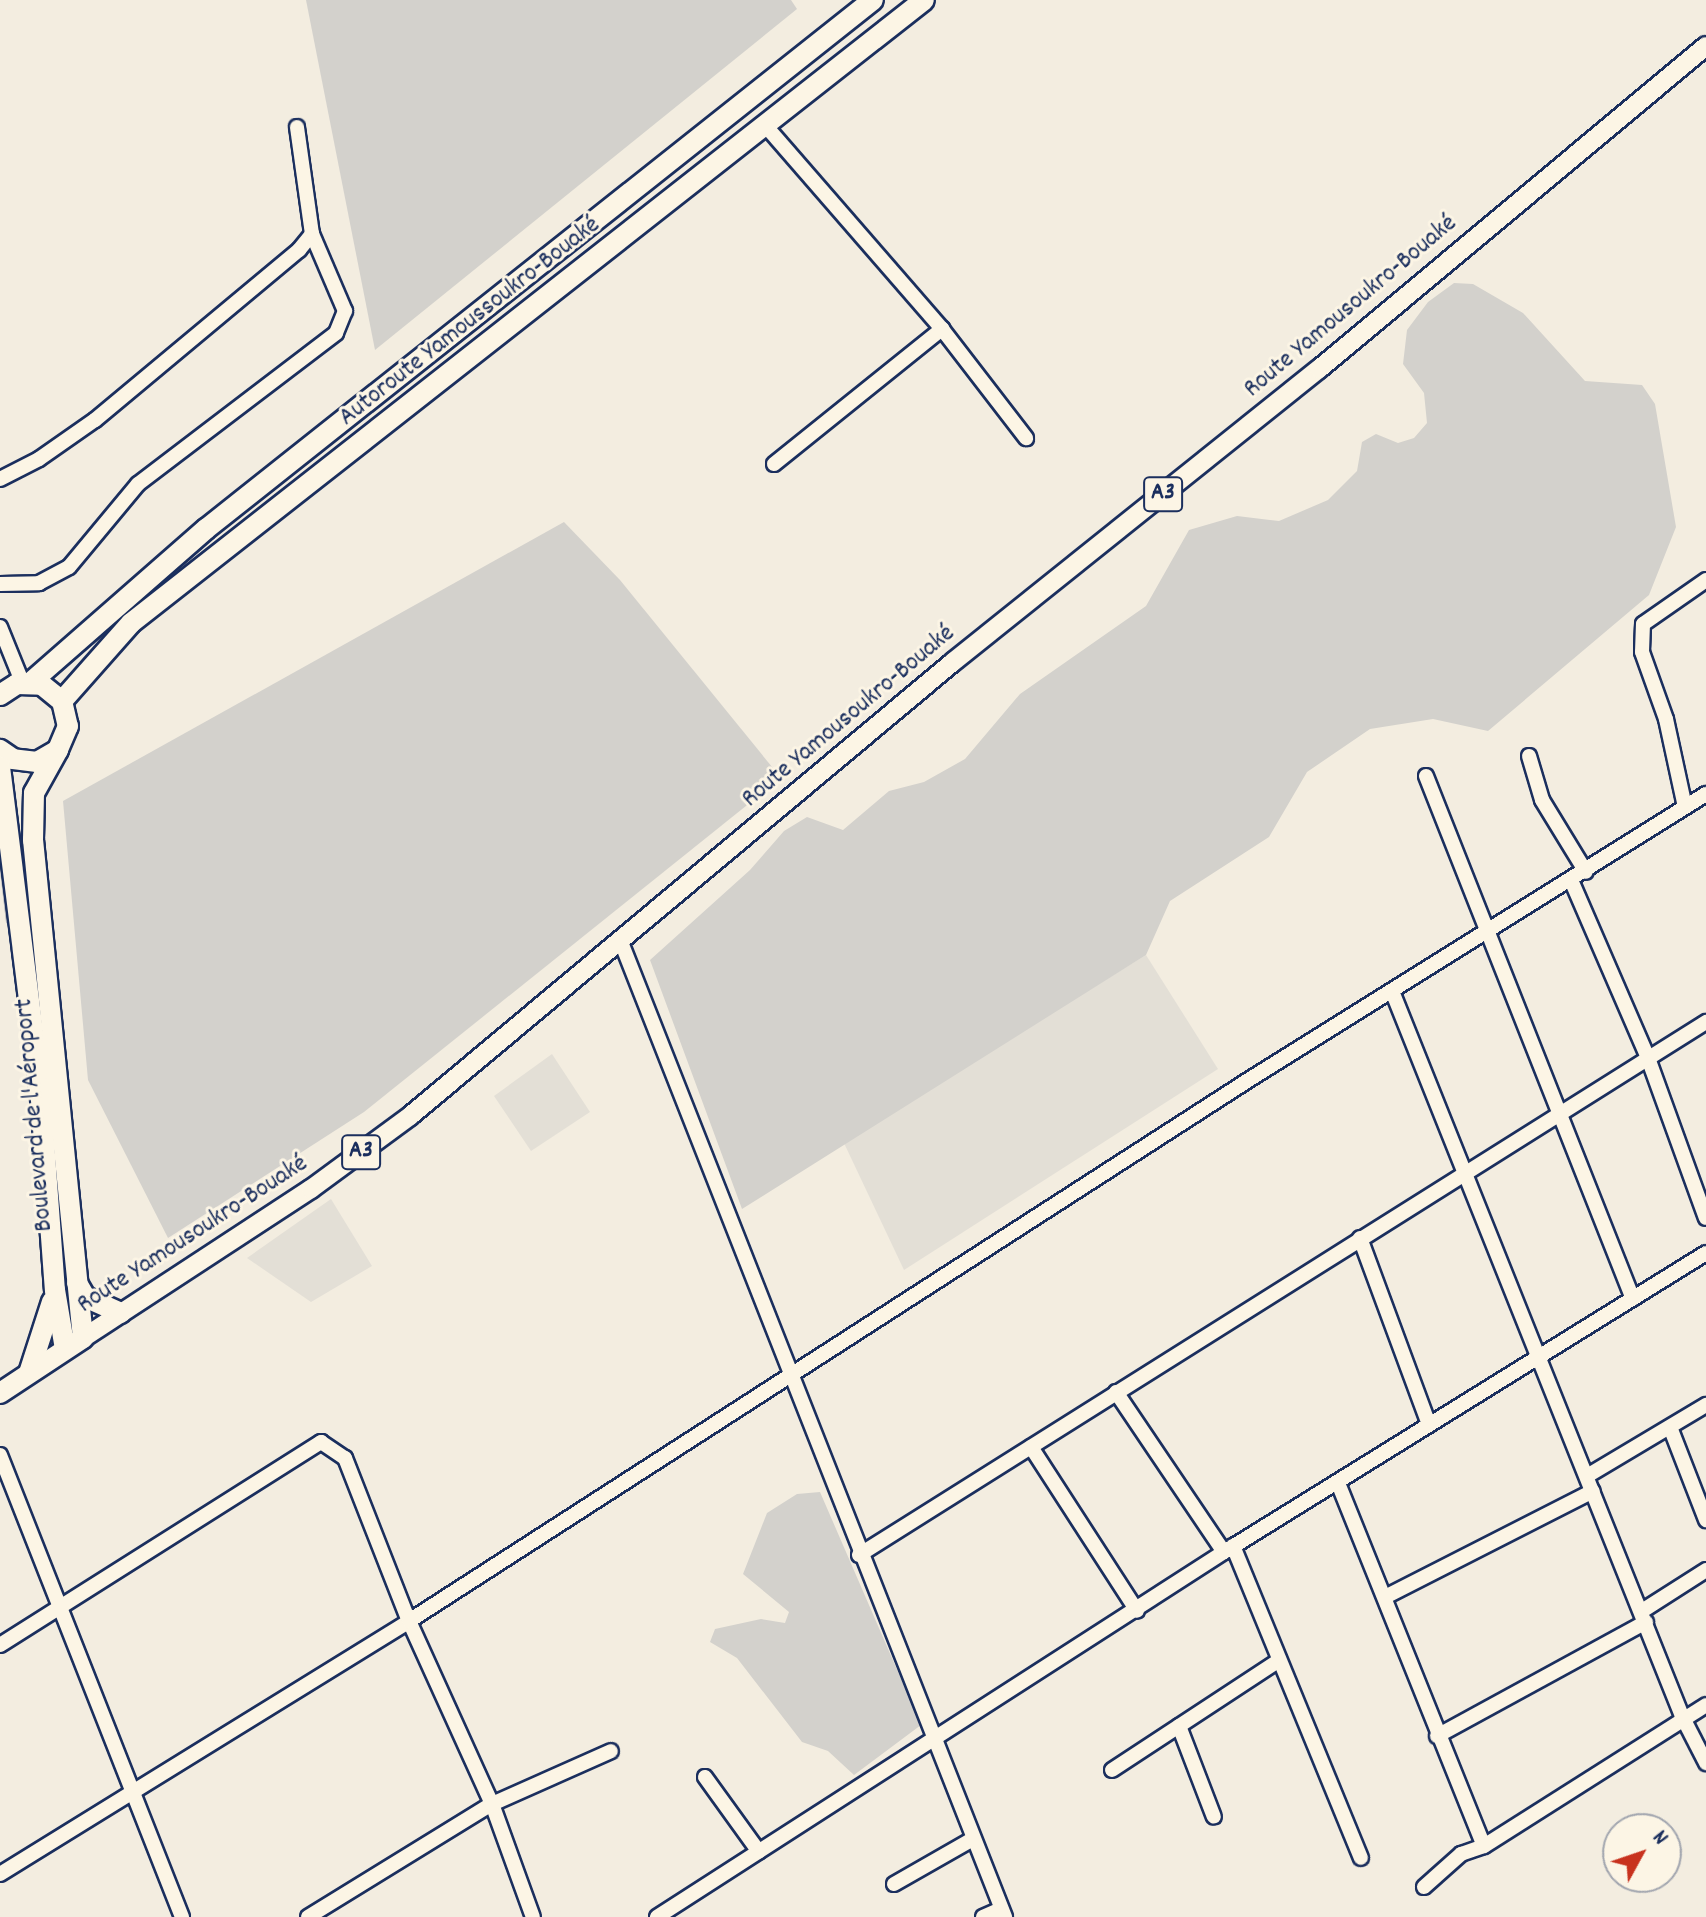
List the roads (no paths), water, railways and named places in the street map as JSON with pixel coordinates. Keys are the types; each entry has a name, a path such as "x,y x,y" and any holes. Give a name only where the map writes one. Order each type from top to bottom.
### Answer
{"highway":[{"name":"Autoroute Yamoussoukro-Bouaké","path":"26,683 206,529 873,0"},
{"name":"Autoroute Yamoussoukro-Bouaké","path":"62,701 131,623 924,0"},
{"path":"0,695 26,683 42,685 62,701 68,726 58,750 25,762 0,750"},
{"name":"Boulevard de l'Aéroport","path":"58,750 34,793 33,840 61,1091 75,1281 74,1344"},
{"name":"Boulevard de l'Aéroport","path":"0,767 40,1087 55,1290 74,1344"},
{"path":"75,1281 85,1297 121,1313"},
{"path":"29,1373 55,1290"},
{"name":"Route Yamousoukro-Bouaké","path":"0,1393 74,1344"}],"main road":[{"name":"Route Yamousoukro-Bouaké","path":"74,1344 323,1181 621,942 953,662 1319,369 1706,46"}],"street":[{"path":"764,124 942,329 1026,438"},
{"path":"0,584 39,583 69,567 138,484 336,333 345,311 312,234 297,127"},
{"path":"0,479 39,459 95,420 210,327 312,234"},
{"path":"774,464 942,329"},
{"path":"1685,807 1666,719 1642,652 1643,624 1706,580"},
{"path":"0,627 26,683"},
{"path":"1529,756 1542,800 1586,872"},
{"path":"1426,776 1633,1299"},
{"path":"0,1874 409,1621 789,1374 1706,794"},
{"path":"1571,880 1648,1058 1706,1218"},
{"path":"621,942 859,1555 1003,1913 983,1917"},
{"path":"1392,991 1682,1716 1706,1763"},
{"path":"859,1555 1706,1022"},
{"path":"1360,1238 1429,1425"},
{"path":"657,1917 1137,1611 1228,1549 1706,1253"},
{"path":"1116,1392 1228,1549 1361,1858"},
{"path":"1587,1476 1706,1405"},
{"path":"1670,1427 1706,1520"},
{"path":"0,1645 321,1442 345,1458 409,1621 492,1804 533,1917"},
{"path":"1031,1447 1137,1611"},
{"path":"0,1455 182,1917"},
{"path":"1338,1483 1437,1736 1484,1846"},
{"path":"1385,1597 1593,1491"},
{"path":"1437,1736 1644,1616 1706,1570"},
{"path":"1112,1770 1278,1661"},
{"path":"1424,1887 1461,1854 1484,1846 1682,1716 1706,1705"},
{"path":"1179,1726 1214,1817"},
{"path":"308,1917 492,1804 611,1751"},
{"path":"705,1777 759,1852"},
{"path":"894,1884 973,1839"}],"waterway":[{"path":"0,862 7,922"}]}
